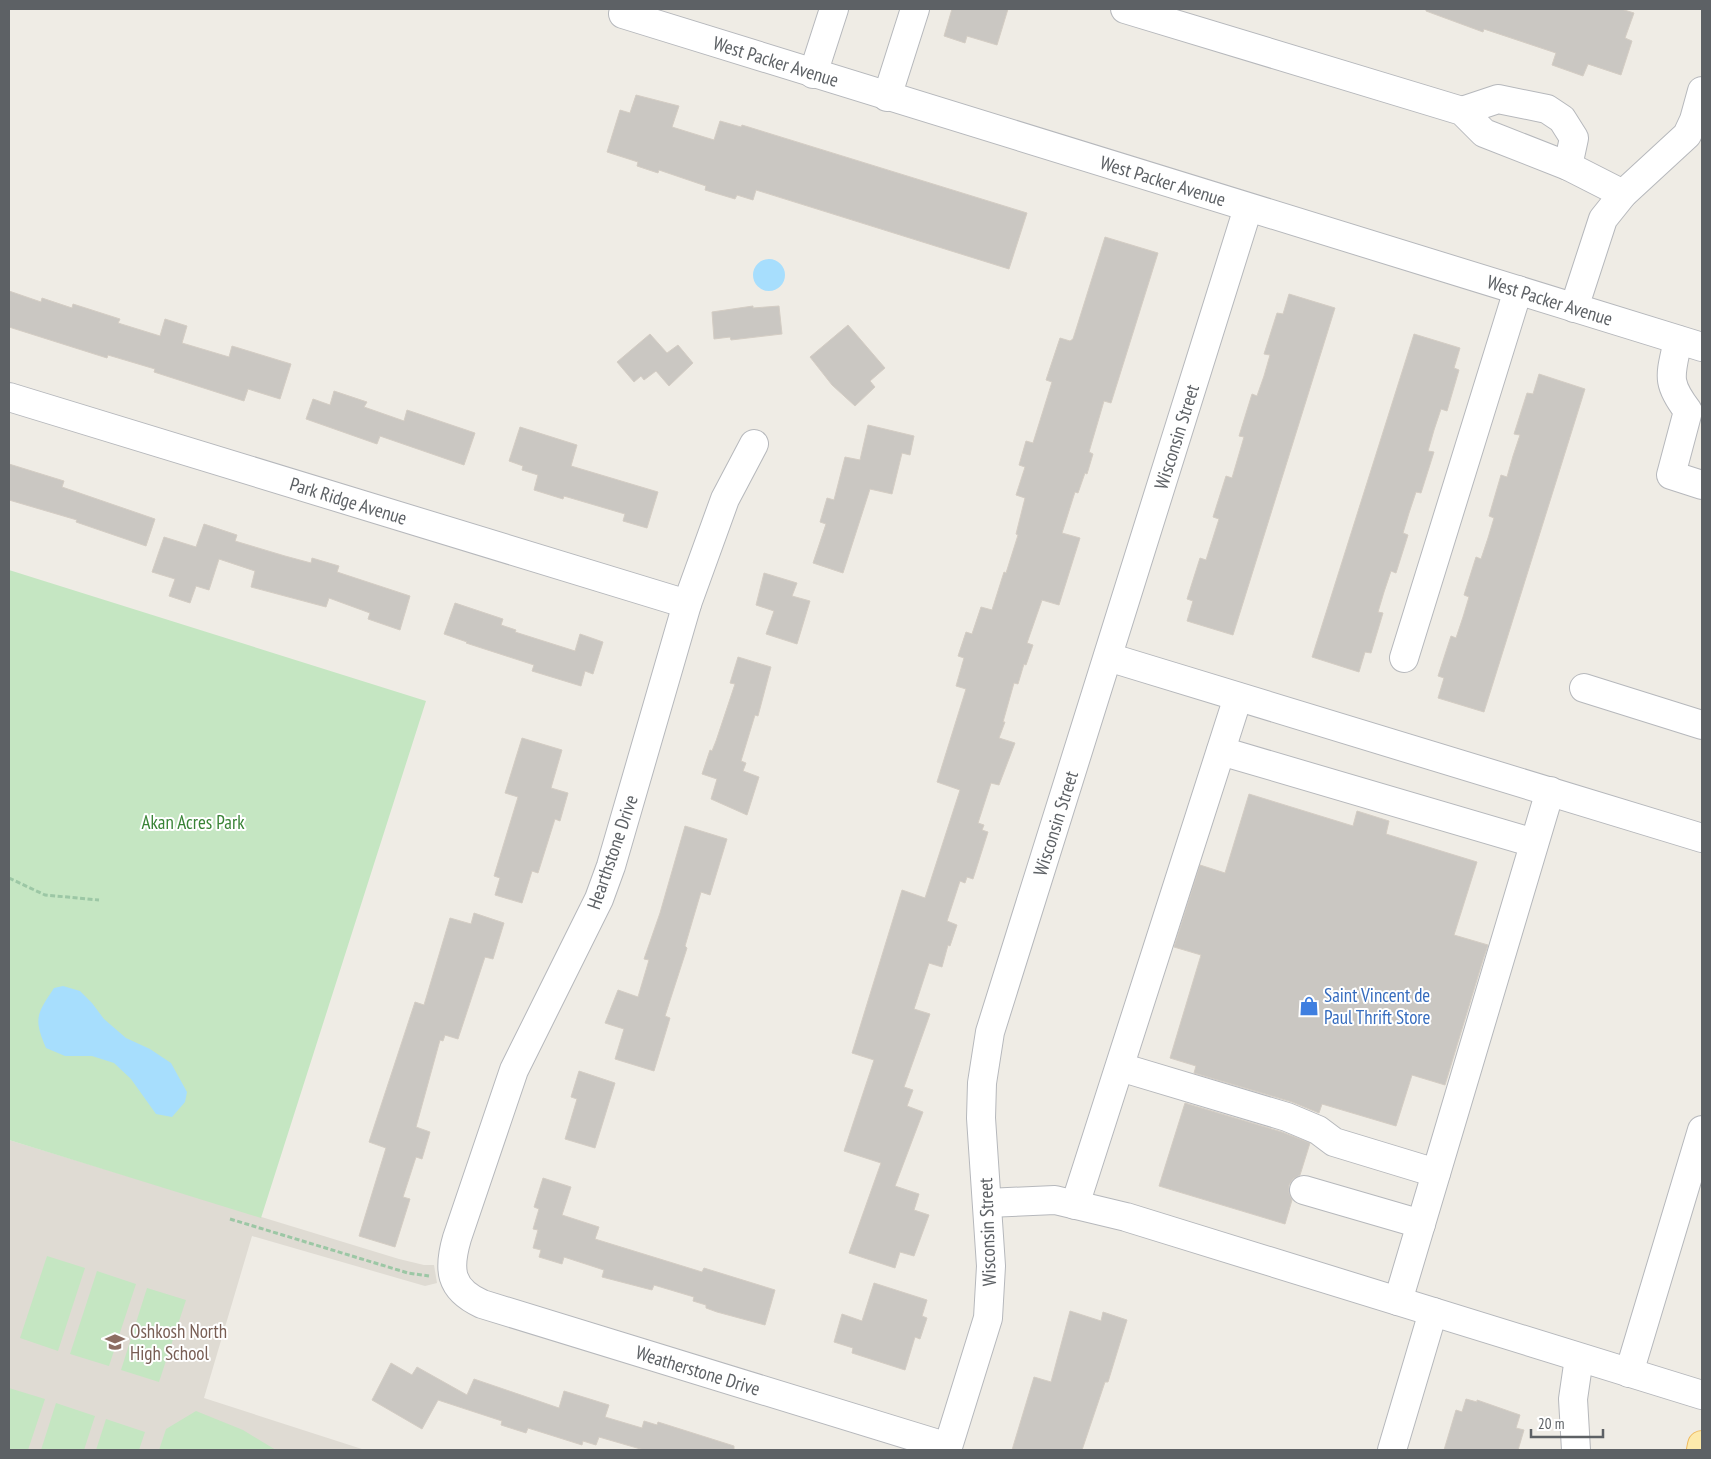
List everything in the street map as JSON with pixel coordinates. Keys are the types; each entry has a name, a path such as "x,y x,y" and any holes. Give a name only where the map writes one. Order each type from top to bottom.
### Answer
{"main road":[{"path":"1701,1450 1702,1445"}],"street":[{"path":"813,74 834,9"},
{"path":"887,97 914,9"},
{"path":"1125,9 1462,111 1484,133 1568,166 1623,194"},
{"name":"West Packer Avenue","path":"623,14 1690,344"},
{"path":"1574,308 1603,219 1623,194 1687,135 1694,120 1702,91"},
{"path":"1462,111 1498,100 1547,109 1562,120 1574,138 1568,166"},
{"name":"Wisconsin Street","path":"948,1449 988,1318 992,1266 981,1118 982,1083 990,1032 1248,208"},
{"path":"1404,658 1518,290"},
{"path":"1690,344 1670,376 1674,393 1688,411 1671,475 1702,485"},
{"name":"Park Ridge Avenue","path":"9,396 687,604"},
{"name":"Hearthstone Drive","path":"454,1278 451,1264 457,1238 514,1070 599,899 611,866 687,604 725,499 754,444"},
{"path":"1108,657 1702,838"},
{"path":"1584,688 1702,725"},
{"path":"1075,1205 1238,697"},
{"path":"1221,751 1534,843"},
{"path":"1398,1301 1550,791"},
{"path":"1120,1066 1287,1117 1318,1130 1334,1142 1436,1173"},
{"path":"1628,1373 1702,1130"},
{"path":"1304,1190 1421,1224"},
{"path":"987,1203 1055,1200 1126,1217 1702,1395"},
{"name":"Weatherstone Drive","path":"454,1278 468,1298 482,1304 948,1449"},
{"path":"1392,1450 1433,1312"},
{"path":"1576,1450 1573,1398 1579,1358"}],"path":[{"path":"9,878 45,895 99,900"},
{"path":"230,1220 408,1273 454,1278"}],"shaded area":[{"name":"Oshkosh North High School","path":"9,1140 399,1259 424,1265 434,1265 437,1283 425,1286 252,1236 204,1398 365,1450 9,1450"}],"green space":[{"name":"Akan Acres Park","path":"9,570 426,701 261,1218 9,1140"},
{"path":"47,1256 85,1268 58,1351 20,1338"},
{"path":"97,1271 136,1284 109,1366 70,1354"},
{"path":"147,1288 186,1300 159,1382 121,1370"},
{"path":"9,1388 45,1399 28,1450 9,1450"},
{"path":"56,1403 95,1416 84,1450 41,1450"},
{"path":"196,1411 243,1430 276,1450 159,1450 166,1429"},
{"path":"106,1419 145,1432 139,1450 96,1450"}],"water":[{"path":"769,259 781,263 785,275 781,287 769,291 757,287 753,275 757,263"},
{"path":"63,986 80,991 104,1019 126,1038 150,1049 171,1063 187,1092 185,1102 172,1117 156,1114 131,1079 114,1063 92,1056 65,1056 46,1048 39,1030 39,1016 54,988"}],"building":[{"path":"952,9 1008,9 997,45 967,36 965,43 944,36"},
{"path":"1426,9 1621,9 1634,13 1625,38 1632,41 1621,75 1588,64 1583,76 1552,65 1556,53 1484,29 1483,32 1426,11"},
{"path":"636,95 679,106 672,127 714,140 720,121 741,127 742,125 1027,213 1009,269 756,190 753,200 737,195 735,199 705,190 706,186 659,170 658,173 637,166 638,162 607,152 620,110 630,113"},
{"path":"1105,237 1158,253 1111,403 1104,401 1089,452 1093,454 1087,474 1085,473 1078,493 1075,492 1062,533 1080,538 1059,605 1042,600 1027,643 1033,645 1026,665 1024,664 1018,684 1014,683 1003,722 1005,722 999,738 1015,743 999,785 991,783 978,823 984,825 982,830 988,832 973,879 967,877 965,883 960,881 947,921 957,925 950,946 948,945 942,967 929,963 914,1009 930,1014 904,1087 913,1090 907,1106 923,1112 895,1186 919,1194 914,1210 929,1215 914,1256 900,1252 895,1268 849,1253 881,1163 844,1151 874,1060 852,1053 902,890 925,898 960,790 937,782 966,689 956,686 964,658 958,656 966,632 972,634 981,607 992,610 1004,572 1006,573 1018,535 1016,534 1025,498 1016,495 1025,467 1019,465 1026,441 1033,443 1052,382 1046,380 1060,338 1070,341 1073,339"},
{"path":"9,291 41,302 42,298 72,308 73,304 120,319 118,323 160,336 165,319 187,326 182,343 229,357 232,346 291,364 280,399 248,389 244,401 154,372 155,369 108,355 107,358 9,327"},
{"path":"1289,294 1335,308 1233,635 1187,621 1193,601 1187,599 1200,558 1206,560 1219,519 1213,517 1226,476 1232,478 1244,437 1239,436 1252,394 1257,396 1270,355 1264,354 1277,313 1283,314"},
{"path":"753,306 753,308 779,306 782,334 731,340 730,337 714,339 712,312"},
{"path":"848,325 885,368 870,381 875,387 855,406 832,385 810,357"},
{"path":"650,334 667,353 678,345 693,363 669,386 656,371 644,380 641,376 634,382 617,362"},
{"path":"1414,334 1460,348 1454,368 1459,370 1447,411 1441,409 1434,430 1428,451 1434,452 1421,493 1416,492 1409,513 1403,533 1408,535 1396,573 1391,571 1384,592 1378,612 1383,613 1371,653 1365,652 1359,672 1312,657"},
{"path":"1539,374 1585,389 1484,712 1438,698 1444,678 1438,676 1451,636 1456,638 1463,617 1469,597 1464,595 1476,557 1481,559 1488,538 1494,518 1489,516 1501,475 1507,477 1520,435 1514,434 1527,393 1533,394"},
{"path":"334,391 367,402 364,407 404,421 407,410 475,433 464,465 380,436 377,444 306,419 313,399 330,405"},
{"path":"868,425 914,436 910,455 902,453 892,494 870,489 843,573 813,563 826,524 820,522 827,498 834,500 845,457 860,460"},
{"path":"520,427 577,445 571,466 658,492 647,528 623,521 625,514 564,496 563,499 534,490 538,475 522,470 523,466 509,461"},
{"path":"9,464 64,481 62,487 155,519 146,546 76,522 77,520 9,500"},
{"path":"204,524 237,535 235,541 311,563 312,558 339,566 337,572 410,596 400,630 368,619 370,613 329,598 326,607 251,587 255,571 219,559 209,590 196,586 190,603 169,596 175,579 152,572 164,537 196,547"},
{"path":"764,573 797,583 792,596 810,601 797,644 766,634 774,611 756,605"},
{"path":"455,603 503,619 501,625 516,630 515,632 575,651 580,634 603,642 593,674 585,671 581,686 532,671 534,665 444,634"},
{"path":"738,657 771,667 758,716 755,715 741,761 746,763 743,771 759,777 747,815 711,799 717,779 702,774 710,750 712,751 716,741 735,684 730,683"},
{"path":"522,738 562,750 551,788 568,793 560,821 555,819 538,873 532,871 522,903 495,895 500,878 494,876 518,797 505,793"},
{"name":"Saint Vincent de Paul Thrift Store","path":"1249,794 1353,826 1357,811 1389,821 1386,834 1477,862 1454,935 1488,945 1445,1085 1412,1075 1396,1126 1322,1104 1319,1113 1292,1102 1194,1073 1196,1066 1170,1058 1201,955 1174,947 1200,865 1225,873"},
{"path":"685,826 727,839 710,895 701,892 685,946 687,948 665,1016 670,1018 654,1071 615,1059 624,1029 605,1023 618,990 638,997 649,960 644,959 660,913"},
{"path":"474,913 504,923 493,959 485,957 458,1039 445,1035 443,1041 440,1040 416,1127 430,1132 422,1159 416,1157 403,1197 410,1199 395,1247 359,1236 386,1148 369,1142 415,1002 424,1005 450,918 471,924"},
{"path":"579,1071 615,1083 595,1148 565,1139 577,1099 571,1097"},
{"path":"1185,1103 1282,1132 1310,1143 1300,1175 1293,1179 1289,1185 1289,1193 1292,1200 1285,1224 1159,1186"},
{"path":"543,1178 571,1187 562,1215 599,1227 595,1239 702,1272 704,1268 775,1290 765,1325 717,1312 706,1308 706,1305 693,1301 694,1297 654,1285 652,1290 602,1277 604,1270 564,1257 562,1264 539,1257 541,1250 533,1248 538,1230 533,1229 539,1209 534,1207"},
{"path":"874,1283 927,1300 922,1316 927,1318 920,1339 915,1337 905,1370 852,1353 853,1348 834,1342 842,1314 862,1321"},
{"path":"1070,1311 1101,1321 1103,1312 1127,1320 1108,1382 1105,1382 1082,1450 1012,1450 1034,1377 1051,1382"},
{"path":"391,1363 412,1375 417,1367 467,1395 474,1379 559,1408 564,1391 609,1405 605,1417 642,1428 644,1421 657,1425 658,1422 734,1446 734,1450 644,1450 599,1437 596,1445 583,1441 582,1445 528,1428 526,1433 501,1425 502,1421 438,1400 422,1429 372,1400"},
{"path":"1466,1399 1477,1402 1477,1400 1520,1415 1516,1428 1524,1430 1518,1450 1444,1450 1456,1410 1462,1412"}],"place":[{"name":"Saint Vincent de Paul Thrift Store","path":"1309,1006"},
{"name":"Oshkosh North High School","path":"115,1342"}]}
